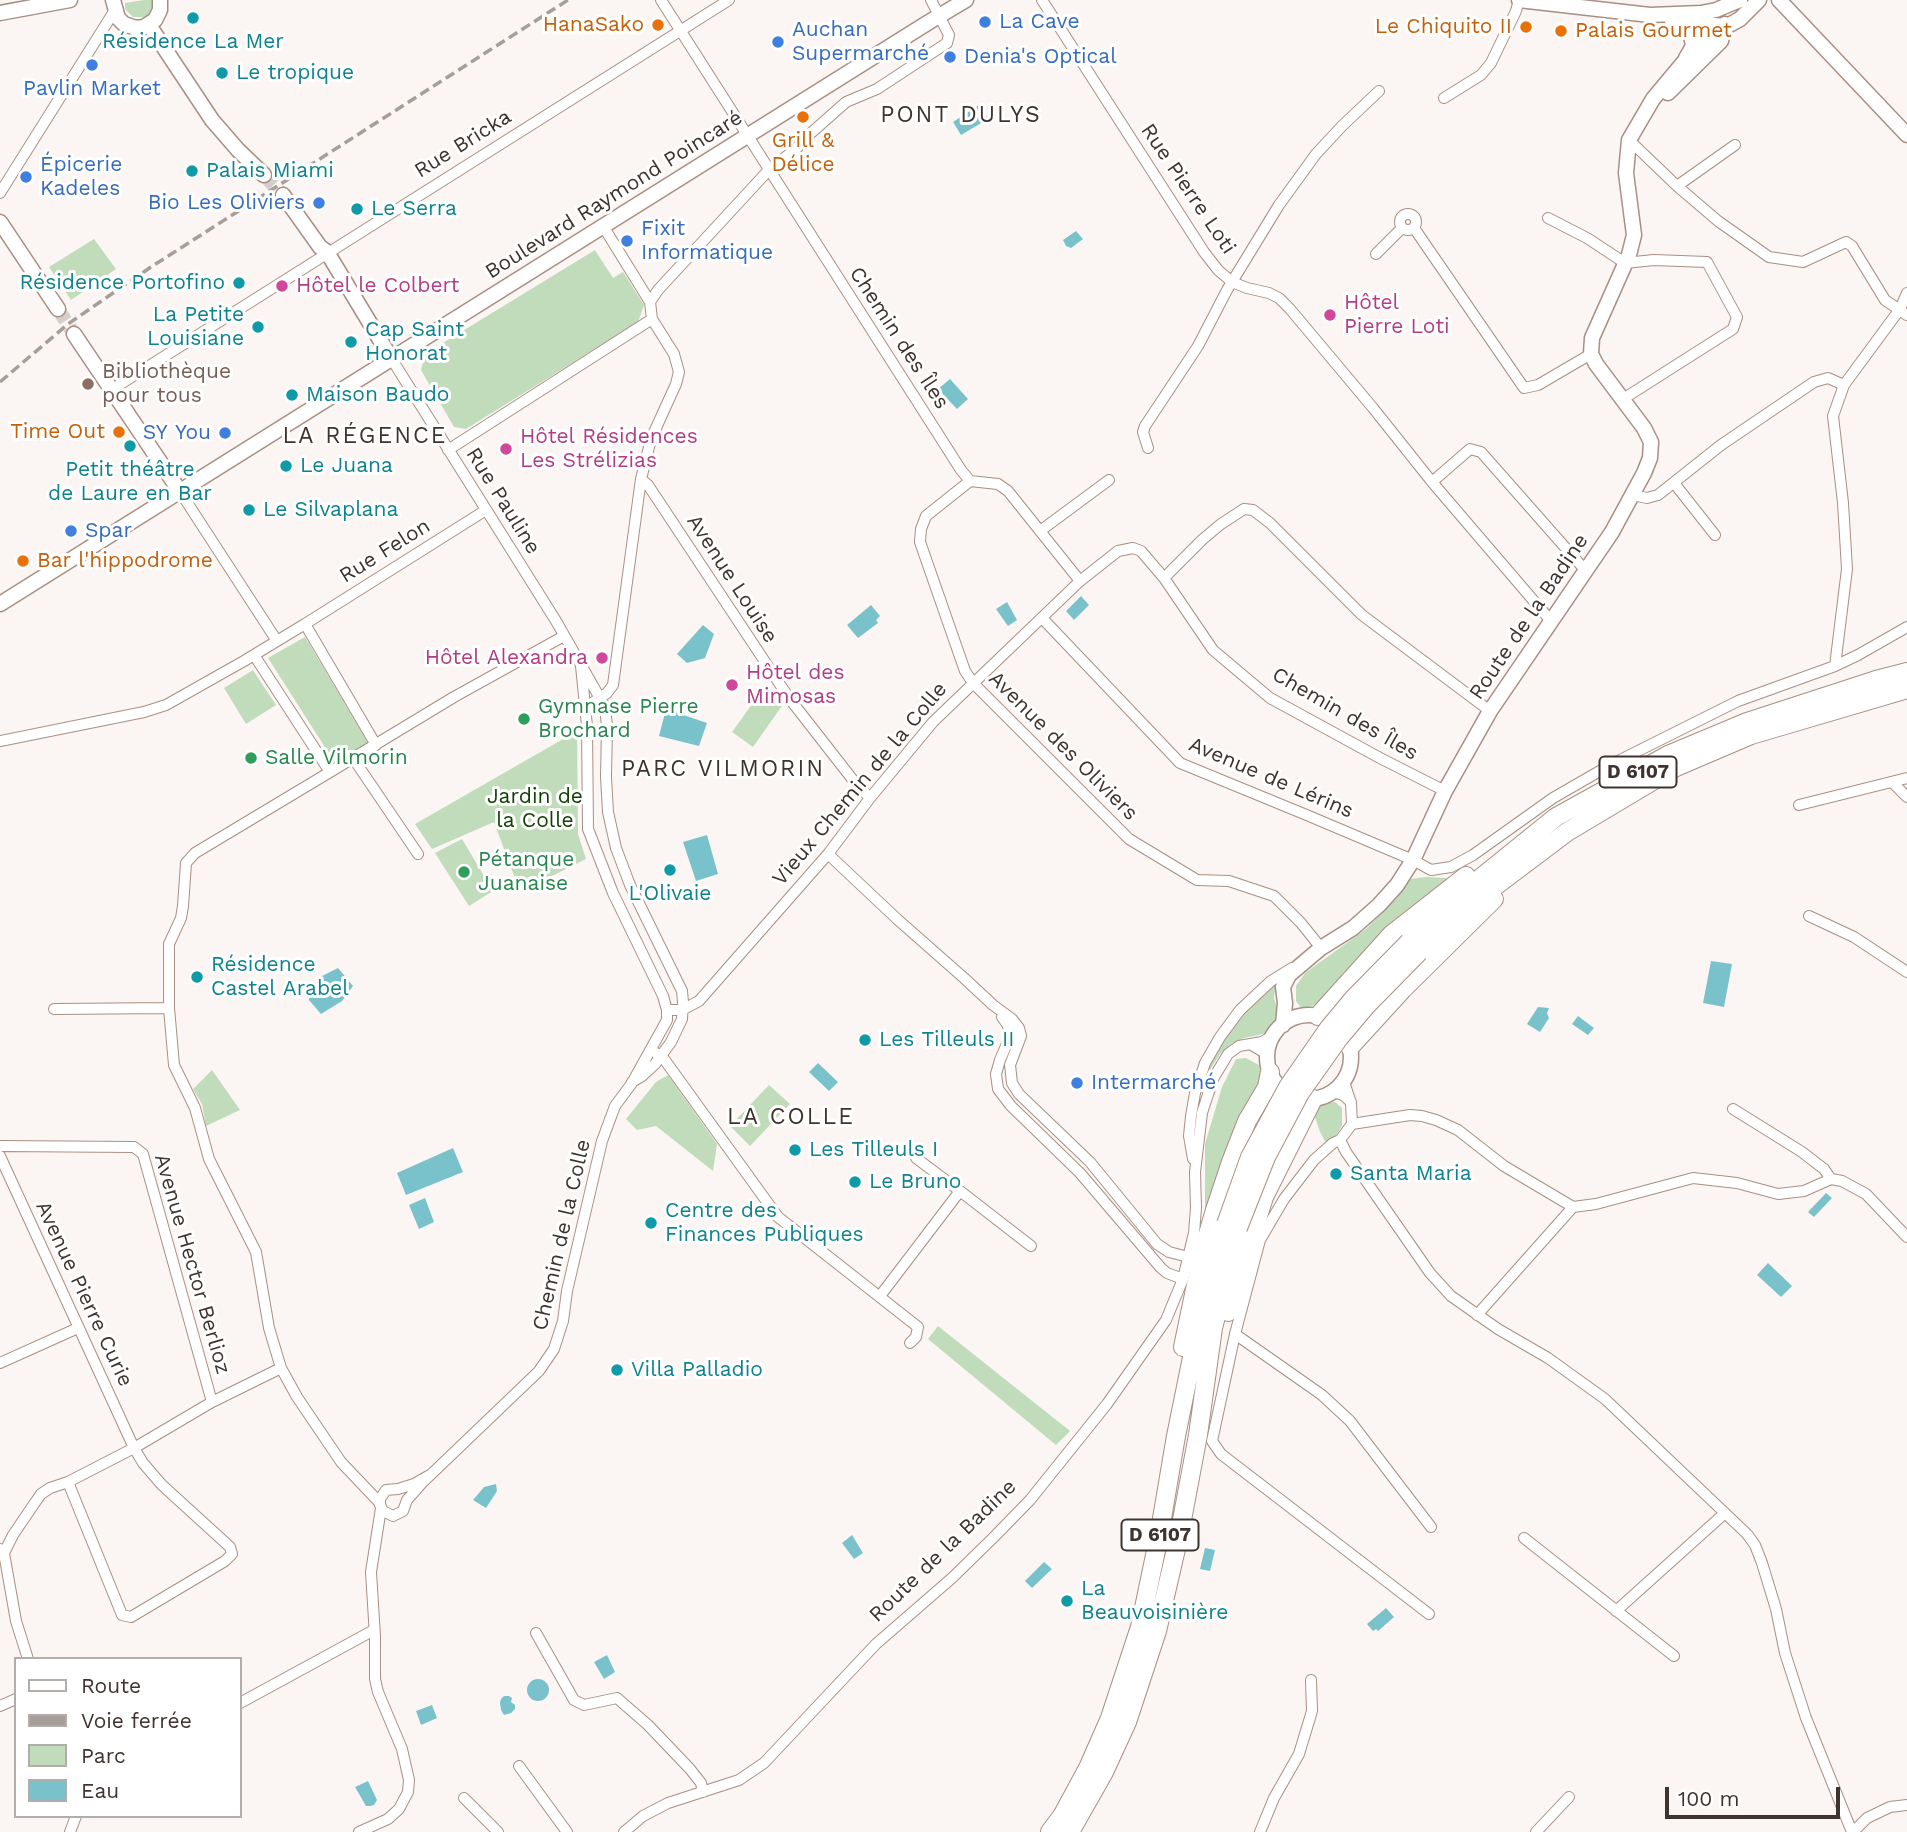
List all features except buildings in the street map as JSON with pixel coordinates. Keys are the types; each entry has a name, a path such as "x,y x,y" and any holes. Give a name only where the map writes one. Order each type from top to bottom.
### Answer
{"highway":[{"name":"D 6107","path":"1050,1832 1082,1780 1111,1718 1140,1627 1198,1328 1232,1226 1300,1093 1339,1038 1462,893 1556,817 1668,755 1747,722 1907,672"},
{"name":"D 6107","path":"1414,947 1567,832 1676,766 1751,735 1907,689"},
{"path":"1318,1016 1392,934 1452,886 1556,817"},
{"path":"1350,1047 1446,946 1567,832"},
{"path":"1177,1436 1181,1364 1203,1251 1247,1121 1267,1087 1268,1063"},
{"path":"1198,1435 1228,1312 1264,1197 1313,1100"},
{"name":"D 6107","path":"1070,1832 1104,1772 1127,1722 1153,1644 1179,1536 1232,1226"}],"street":[{"path":"0,13 70,0"},
{"path":"114,5 121,21 130,27 144,27 158,15 160,0"},
{"name":"Chemin des Îles","path":"660,0 970,481"},
{"name":"Rue Bricka","path":"111,390 729,0"},
{"path":"650,302 658,290 769,171 802,141 846,103 877,89 947,43 949,35 931,0"},
{"name":"Boulevard Raymond Poincaré","path":"0,604 966,0"},
{"name":"Rue Pierre Loti","path":"1042,0 1218,270 1233,282 1279,298 1551,621"},
{"path":"1444,98 1481,75 1491,63 1519,0 1725,26"},
{"path":"1650,15 1711,11 1742,0"},
{"path":"1646,112 1721,41 1728,16 1742,0"},
{"path":"1376,254 1402,228 1414,228 1524,388 1538,385 1591,354 1592,338 1629,256 1634,235 1626,173 1629,140 1653,99 1683,63 1709,36 1740,19 1759,0"},
{"path":"1779,0 1907,135"},
{"path":"0,194 114,5"},
{"path":"1711,11 1725,26"},
{"path":"1677,22 1691,35 1693,47 1683,63"},
{"path":"149,25 216,126 264,175"},
{"path":"1148,448 1143,432 1145,426 1198,346 1279,205 1316,154 1379,91"},
{"path":"1629,140 1718,221 1769,257 1803,262 1846,242 1852,246 1885,300 1903,312"},
{"path":"1677,186 1735,145"},
{"path":"283,195 320,247 327,252 391,358"},
{"path":"1548,218 1587,238 1625,263 1654,260 1707,262 1737,317 1733,329 1623,399"},
{"path":"0,222 58,309"},
{"path":"600,698 605,707 607,726 608,812 617,848 629,885 682,992 682,1010 667,1010 663,996 613,893 588,829 585,708 607,693 613,685 641,479 651,439 679,372 674,354 652,319 650,302 603,226"},
{"path":"1835,666 1847,569 1833,416 1844,385 1903,312 1907,293"},
{"path":"448,450 652,319"},
{"path":"74,334 277,641"},
{"name":"Route de la Badine","path":"624,1832 643,1816 668,1803 739,1780 764,1763 876,1644 952,1578 1015,1515 1107,1404 1166,1320 1183,1279 1194,1233 1195,1172 1189,1136 1195,1093 1205,1063 1240,1010 1271,981 1353,928 1397,885 1413,860 1445,791 1490,711 1612,532 1650,458 1651,442 1644,428 1591,354"},
{"name":"Rue Pauline","path":"391,358 600,698"},
{"path":"1633,495 1647,498 1658,495 1721,445 1814,382 1828,378 1844,385"},
{"path":"1432,482 1470,449 1481,452 1586,571"},
{"name":"Avenue Louise","path":"641,479 648,485 789,698 870,798"},
{"path":"1040,531 1109,480"},
{"path":"970,481 998,484 1009,491 1080,580"},
{"name":"Avenue des Oliviers","path":"970,481 926,516 920,542 965,671 973,683 1129,839 1197,880 1229,881 1274,896 1321,948"},
{"path":"1674,483 1715,535"},
{"path":"1164,578 1221,524 1244,509 1253,510 1270,523 1362,615 1490,711"},
{"name":"Rue Felon","path":"0,741 144,712 166,705 305,624 486,510"},
{"name":"Chemin des Îles","path":"1118,551 1133,548 1141,551 1164,578 1213,650 1270,698 1445,791"},
{"name":"Vieux Chemin de la Colle","path":"682,1010 699,1001 828,854 933,722 1080,580 1118,551"},
{"name":"Avenue de Lérins","path":"1042,618 1180,764 1413,860 1431,870 1451,867 1473,855 1553,799 1612,764 1738,701 1835,666 1907,627"},
{"path":"305,624 376,745"},
{"path":"360,1483 386,1490 398,1489 404,1493 407,1500 403,1511 397,1515 383,1508 360,1483 341,1462 313,1423 281,1368 269,1328 256,1252 209,1159 195,1108 174,1065 169,1008 169,944 183,906 186,863 195,853 454,697 564,636"},
{"path":"254,655 330,772"},
{"name":"Rue Pauline","path":"581,666 585,708"},
{"path":"587,726 607,726"},
{"path":"354,758 418,854"},
{"path":"1799,805 1907,778"},
{"path":"1892,782 1907,797"},
{"path":"598,855 617,848"},
{"path":"828,854 993,1005 1012,1019 1021,1036 1010,1065 1012,1083 1019,1094 1090,1162 1157,1244 1169,1252 1188,1257"},
{"path":"1809,916 1854,937 1907,972"},
{"name":"Route de la Badine","path":"1195,1172 1202,1114 1213,1079 1227,1054 1239,1046 1262,1042 1278,1030 1285,1003 1283,987 1289,975 1302,962"},
{"path":"1285,1003 1298,1017"},
{"path":"993,1005 1011,1034 996,1074 998,1089 1011,1106 1080,1173 1161,1268 1183,1279"},
{"path":"54,1009 169,1008"},
{"name":"Chemin de la Colle","path":"407,1500 416,1486 539,1371 554,1349 563,1321 569,1281 602,1142 615,1107 632,1083 667,1020 667,1010"},
{"name":"Chemin de la Colle","path":"632,1083 661,1056 678,1028 682,1010"},
{"path":"1250,1044 1268,1063 1276,1084 1286,1093 1313,1100 1324,1097 1339,1087 1349,1071 1350,1047 1339,1027 1329,1020 1318,1016 1298,1017 1278,1030 1268,1063"},
{"path":"650,1048 661,1056 778,1217 918,1327 916,1337 910,1343"},
{"path":"1339,1087 1351,1103 1352,1124 1340,1140 1314,1160 1284,1199 1260,1240 1235,1334 1212,1441 1221,1454 1429,1614"},
{"path":"1733,1109 1802,1152 1824,1169 1831,1179"},
{"path":"1352,1124 1410,1115 1436,1119 1458,1130 1504,1166 1573,1207 1596,1204 1693,1178 1737,1183 1778,1194 1804,1191 1831,1179 1842,1181 1866,1194 1907,1237"},
{"path":"1340,1140 1430,1273 1451,1296 1498,1329 1548,1358 1605,1399 1747,1534 1759,1554 1776,1609 1785,1653 1806,1718 1853,1832 1867,1818 1890,1807 1907,1805"},
{"name":"Avenue Hector Berlioz","path":"0,1146 134,1147 143,1154 212,1402"},
{"name":"Avenue Pierre Curie","path":"0,1156 134,1448 162,1485 230,1548 232,1555 131,1617 121,1615 68,1482"},
{"path":"916,1158 1031,1246"},
{"path":"1080,1173 1090,1162"},
{"path":"880,1296 960,1191"},
{"path":"1477,1315 1573,1207"},
{"path":"0,1363 78,1328"},
{"path":"1235,1334 1322,1395 1350,1421 1431,1527"},
{"path":"27,1657 16,1621 2,1551 41,1494 134,1448 212,1402 281,1368"},
{"name":"Chemin de la Colle","path":"398,1489 416,1486"},
{"path":"359,1832 388,1819 399,1809 408,1792 409,1780 402,1749 375,1679 371,1572 383,1508 381,1495 386,1490"},
{"path":"1616,1611 1725,1513"},
{"path":"1524,1538 1674,1656"},
{"path":"242,1702 374,1630"},
{"path":"536,1633 574,1700 584,1706 617,1698 690,1769 701,1783 703,1792"},
{"path":"1260,1832 1273,1798 1299,1754 1312,1711 1311,1680"},
{"path":"519,1766 568,1832"},
{"path":"1536,1832 1569,1797"},
{"path":"464,1798 498,1832"}],"green space":[{"path":"152,0 153,10 146,17 133,17 125,9 125,3"},
{"path":"94,239 116,269 71,300 49,267"},
{"path":"595,250 613,278 623,272 644,305 638,322 466,429 454,427 421,370 425,354"},
{"path":"305,637 368,743 335,763 268,658"},
{"path":"253,670 276,705 246,724 224,688"},
{"path":"763,689 784,703 753,747 732,732"},
{"name":"Jardin de la Colle","path":"577,731 578,834 586,859 520,892 494,822 432,849 415,824"},
{"name":"Pétanque Juanaise","path":"462,839 493,891 469,906 435,853"},
{"path":"1448,878 1411,908 1318,1004 1302,1009 1296,1001 1296,986 1305,973 1366,929 1396,899 1410,879"},
{"path":"1276,982 1274,998 1279,1014 1278,1023 1268,1033 1231,1044 1220,1054 1205,1078 1228,1031 1252,1002"},
{"path":"1246,1058 1259,1065 1261,1080 1205,1216 1205,1144 1222,1087 1236,1059"},
{"path":"212,1070 240,1110 206,1126 202,1104 193,1089"},
{"path":"668,1075 717,1144 713,1171 656,1126 637,1130 626,1119 656,1082"},
{"path":"769,1085 790,1104 750,1146 730,1126"},
{"path":"1335,1102 1342,1108 1342,1126 1327,1145 1313,1111 1323,1103"},
{"path":"938,1326 1070,1431 1056,1445 928,1339"}],"water":[{"path":"979,105 988,119 961,135 953,122"},
{"path":"1076,231 1083,239 1071,248 1066,246 1063,240"},
{"path":"950,379 968,399 957,409 938,389"},
{"path":"1081,596 1089,605 1074,620 1066,611"},
{"path":"1007,602 1017,620 1008,626 996,609"},
{"path":"871,605 880,616 876,620 878,623 858,638 847,625"},
{"path":"703,625 714,634 705,658 687,663 677,654"},
{"path":"666,709 707,723 699,746 659,736"},
{"path":"707,835 718,874 696,881 683,842"},
{"path":"1711,961 1732,964 1724,1007 1703,1003"},
{"path":"338,968 353,986 342,1001 321,1014 309,1000 308,990 322,976"},
{"path":"1538,1007 1549,1008 1549,1018 1540,1032 1527,1024"},
{"path":"1578,1016 1594,1028 1588,1035 1572,1024"},
{"path":"818,1063 838,1082 829,1091 809,1072"},
{"path":"453,1148 463,1172 406,1195 397,1173"},
{"path":"1826,1193 1832,1198 1814,1217 1808,1212"},
{"path":"425,1198 434,1222 419,1229 409,1205"},
{"path":"1768,1263 1792,1286 1781,1297 1757,1275"},
{"path":"496,1484 497,1491 486,1508 473,1500 484,1487"},
{"path":"852,1535 863,1553 854,1559 842,1543"},
{"path":"1205,1548 1215,1550 1210,1571 1200,1569"},
{"path":"1044,1562 1052,1569 1032,1588 1025,1581"},
{"path":"1386,1608 1394,1617 1378,1631 1373,1631 1367,1624"},
{"path":"607,1655 615,1672 604,1679 594,1662"},
{"path":"538,1679 548,1686 549,1690 542,1700 538,1701 528,1694 527,1690 534,1680"},
{"path":"504,1696 512,1698 515,1709 504,1715 500,1703"},
{"path":"432,1705 437,1718 421,1725 416,1711"},
{"path":"368,1781 377,1800 374,1805 366,1806 355,1787"}],"tunnel":[{"path":"264,175 283,195"},
{"path":"58,309 74,334"}],"railway":[{"path":"0,382 68,324 151,267 568,0"}],"place":[{"name":"Résidence La Mer","path":"193,18"},
{"name":"La Cave","path":"985,22"},
{"name":"HanaSako","path":"658,25"},
{"name":"Le Chiquito II","path":"1526,27"},
{"name":"Palais Gourmet","path":"1561,31"},
{"name":"Auchan Supermarché","path":"778,42"},
{"name":"Denia's Optical","path":"950,57"},
{"name":"Pavlin Market","path":"92,65"},
{"name":"Le tropique","path":"222,73"},
{"name":"Grill & Délice","path":"803,117"},
{"name":"Palais Miami","path":"192,171"},
{"name":"Épicerie Kadeles","path":"26,177"},
{"name":"Bio Les Oliviers","path":"319,203"},
{"name":"Le Serra","path":"357,209"},
{"name":"Fixit Informatique","path":"627,241"},
{"name":"Résidence Portofino","path":"239,283"},
{"name":"Hôtel le Colbert","path":"282,286"},
{"name":"Hôtel Pierre Loti","path":"1330,315"},
{"name":"La Petite Louisiane","path":"258,327"},
{"name":"Cap Saint Honorat","path":"351,342"},
{"name":"Bibliothèque pour tous","path":"88,384"},
{"name":"Maison Baudo","path":"292,395"},
{"name":"Time Out","path":"119,432"},
{"name":"SY You","path":"225,433"},
{"name":"Petit théâtre de Laure en Bar","path":"130,446"},
{"name":"Hôtel Résidences Les Strélizias","path":"506,449"},
{"name":"Le Juana","path":"286,466"},
{"name":"Le Silvaplana","path":"249,510"},
{"name":"Spar","path":"71,531"},
{"name":"Bar l'hippodrome","path":"23,561"},
{"name":"Hôtel Alexandra","path":"602,658"},
{"name":"Hôtel des Mimosas","path":"732,685"},
{"name":"Gymnase Pierre Brochard","path":"524,719"},
{"name":"Salle Vilmorin","path":"251,758"},
{"name":"L'Olivaie","path":"670,870"},
{"name":"Pétanque Juanaise","path":"464,872"},
{"name":"Résidence Castel Arabel","path":"197,977"},
{"name":"Les Tilleuls II","path":"865,1040"},
{"name":"Intermarché","path":"1077,1083"},
{"name":"Les Tilleuls I","path":"795,1150"},
{"name":"Santa Maria","path":"1336,1174"},
{"name":"Le Bruno","path":"855,1182"},
{"name":"Centre des Finances Publiques","path":"651,1223"},
{"name":"Villa Palladio","path":"617,1370"},
{"name":"La Beauvoisinière","path":"1067,1601"}],"district":[{"name":"PONT DULYS","path":"961,115"},
{"name":"LA RÉGENCE","path":"365,436"},
{"name":"PARC VILMORIN","path":"723,769"},
{"name":"LA COLLE","path":"791,1117"}]}
